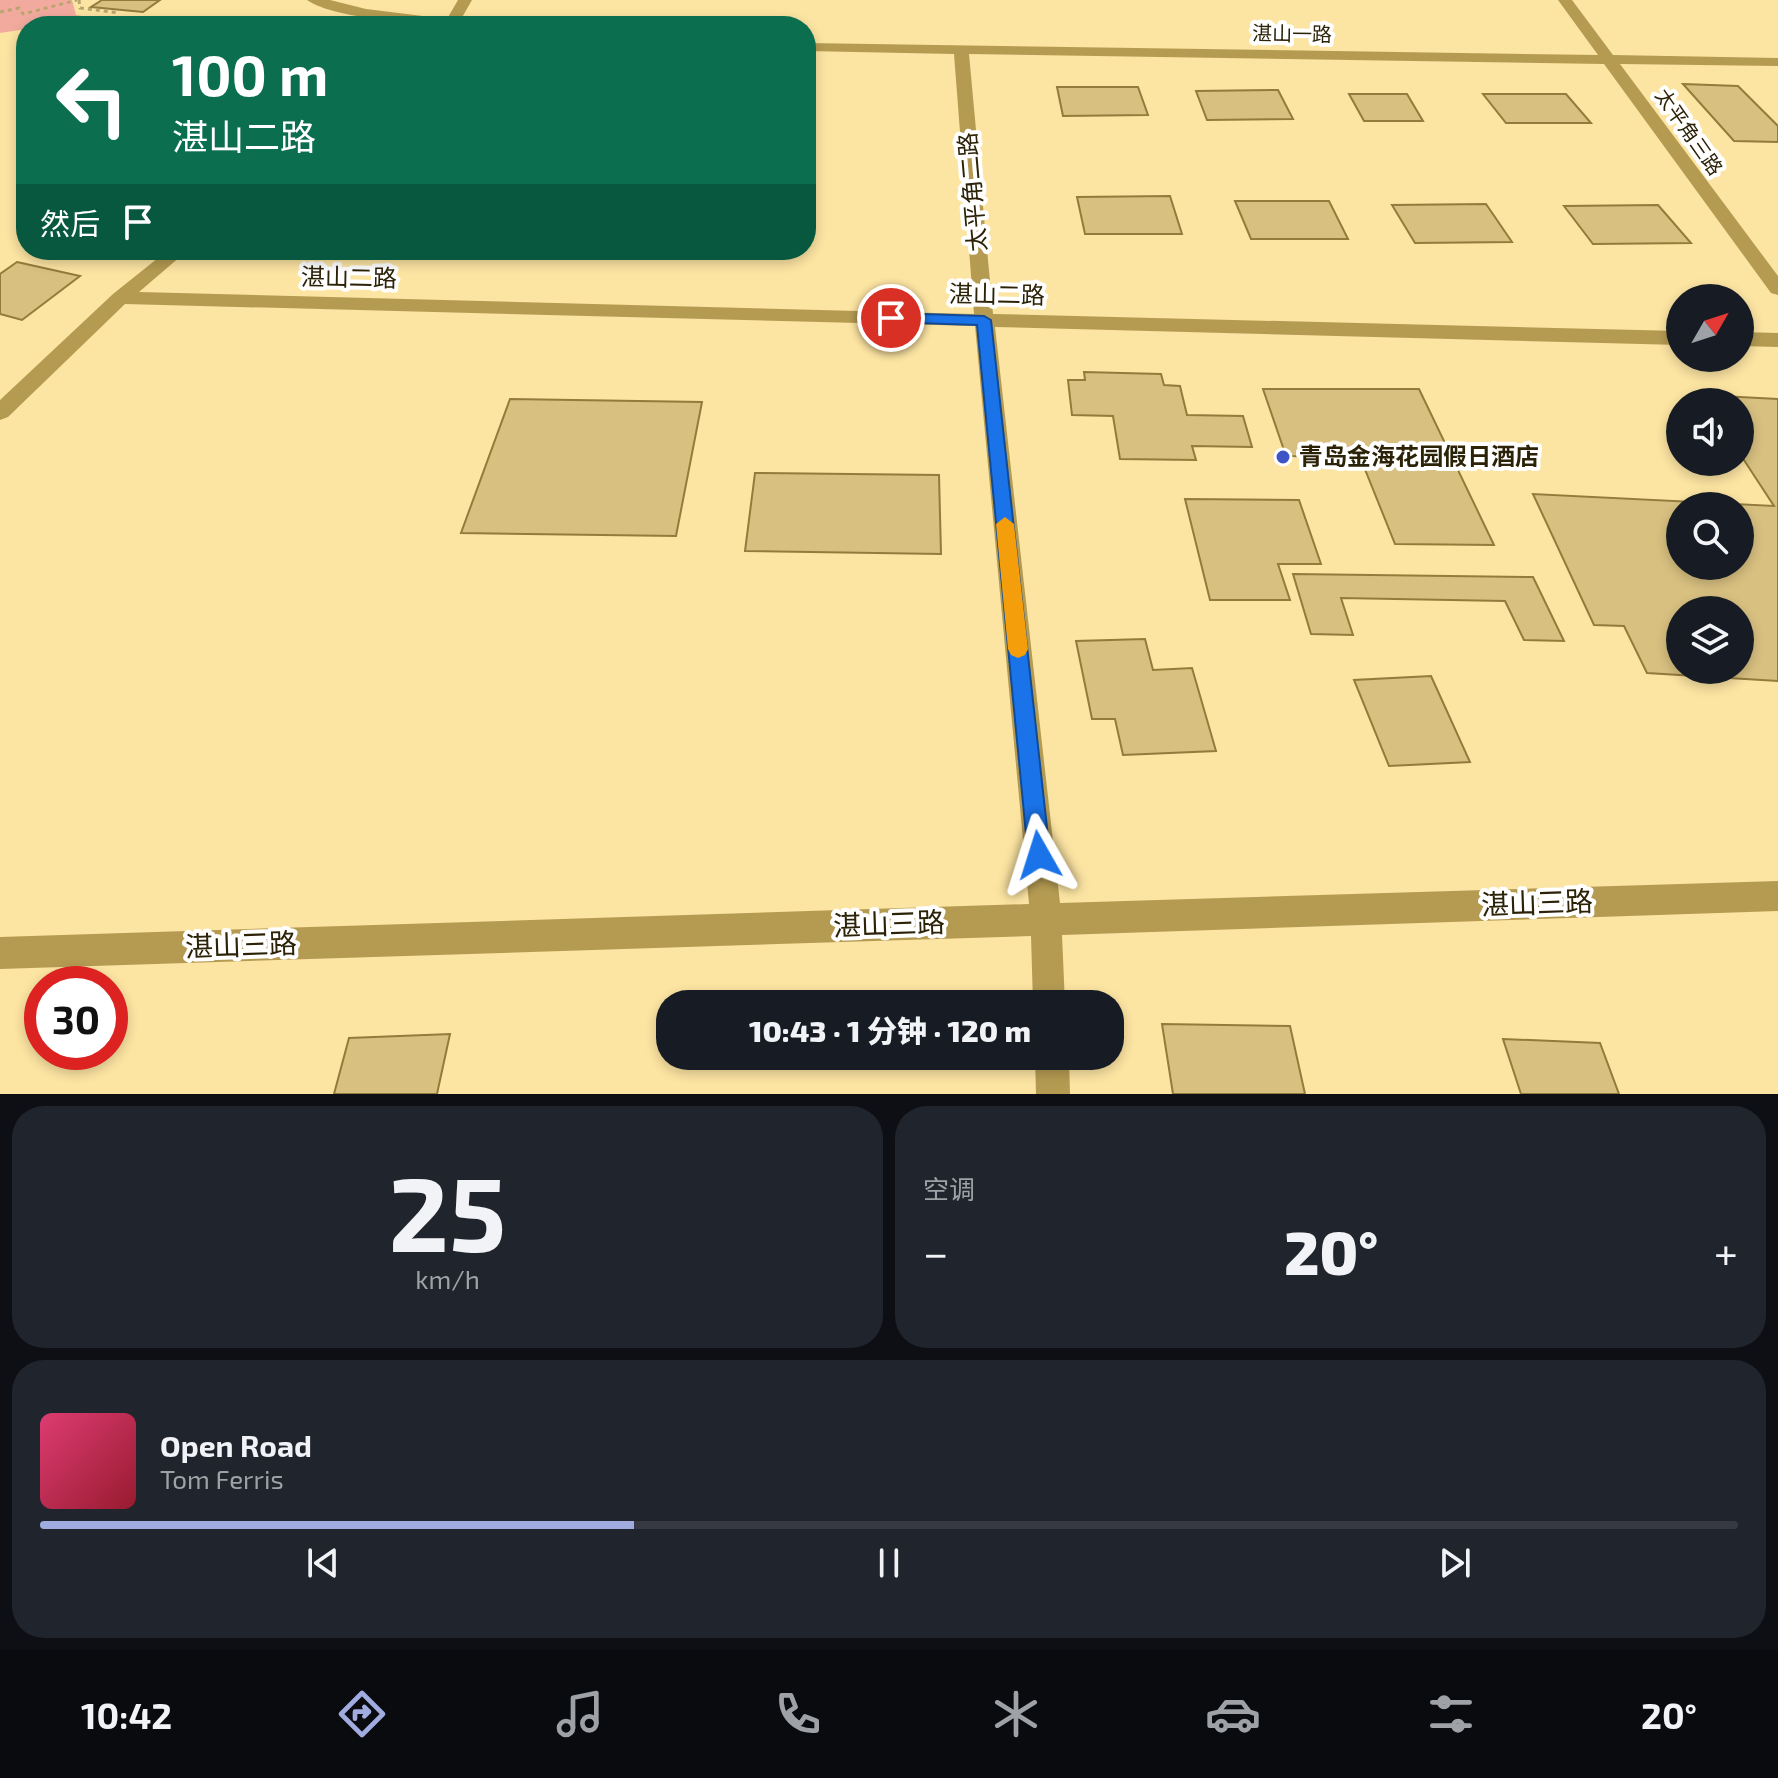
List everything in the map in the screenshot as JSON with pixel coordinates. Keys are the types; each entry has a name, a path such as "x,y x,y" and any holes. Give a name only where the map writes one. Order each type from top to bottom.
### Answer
{"street":[{"path":"314,0 388,16"},
{"name":"太平角三路","path":"1565,0 1778,289"},
{"name":"湛山一路","path":"816,47 1778,62"},
{"name":"太平角二路","path":"961,49 984,320 1046,918 1049,990"},
{"path":"0,412 120,298 167,260"},
{"name":"湛山二路","path":"120,298 1666,338"},
{"path":"1754,339 1778,340"},
{"name":"湛山三路","path":"0,953 1778,896"},
{"path":"1052,1070 1053,1094"}],"path":[{"path":"0,12 19,8 23,14 78,0 80,8 119,13"}],"shaded area":[{"path":"0,0 72,0 76,15 83,16 16,16 16,31 0,33"}],"building":[{"path":"102,0 160,0 143,12 91,7"},
{"path":"1683,84 1738,86 1778,126 1778,142 1734,141"},
{"path":"1057,87 1138,87 1148,115 1063,116"},
{"path":"1278,90 1293,119 1207,120 1196,91"},
{"path":"1349,94 1407,94 1423,121 1364,121"},
{"path":"1483,94 1566,94 1591,123 1506,123"},
{"path":"1170,196 1182,234 1085,234 1077,197"},
{"path":"1235,201 1329,201 1348,239 1251,239"},
{"path":"1486,204 1512,242 1415,243 1392,205"},
{"path":"1658,205 1691,243 1593,244 1564,206"},
{"path":"17,262 80,276 22,320 0,314 0,274"},
{"path":"1084,372 1161,374 1164,385 1180,386 1187,415 1243,416 1252,447 1192,446 1196,460 1120,459 1113,416 1072,415 1068,380 1085,380"},
{"path":"1263,389 1419,389 1494,545 1395,544 1360,457 1286,456"},
{"path":"1754,398 1778,399 1778,681 1754,680 1754,596 1666,596 1666,674 1647,673 1624,626 1594,625 1533,494 1666,501 1666,580 1754,580 1754,505 1774,506 1754,475"},
{"path":"510,399 702,402 676,536 461,533"},
{"path":"755,473 939,475 941,554 745,551"},
{"path":"1185,499 1299,500 1321,564 1278,564 1290,600 1210,600"},
{"path":"1293,574 1533,577 1564,641 1524,640 1505,601 1341,598 1353,635 1311,634"},
{"path":"1145,639 1153,670 1192,668 1216,751 1123,755 1115,719 1092,719 1076,641"},
{"path":"1431,676 1470,762 1389,766 1354,680"},
{"path":"1162,1024 1290,1026 1305,1094 1173,1094"},
{"path":"450,1034 437,1094 334,1094 349,1038"},
{"path":"1503,1039 1600,1043 1619,1094 1521,1094"}],"slow traffic":[{"path":"1005,524 1018,649"}],"place":[{"name":"青岛金海花园假日酒店","path":"1283,457"}],"route":[{"path":"891,318 984,320 1039,855"}]}
